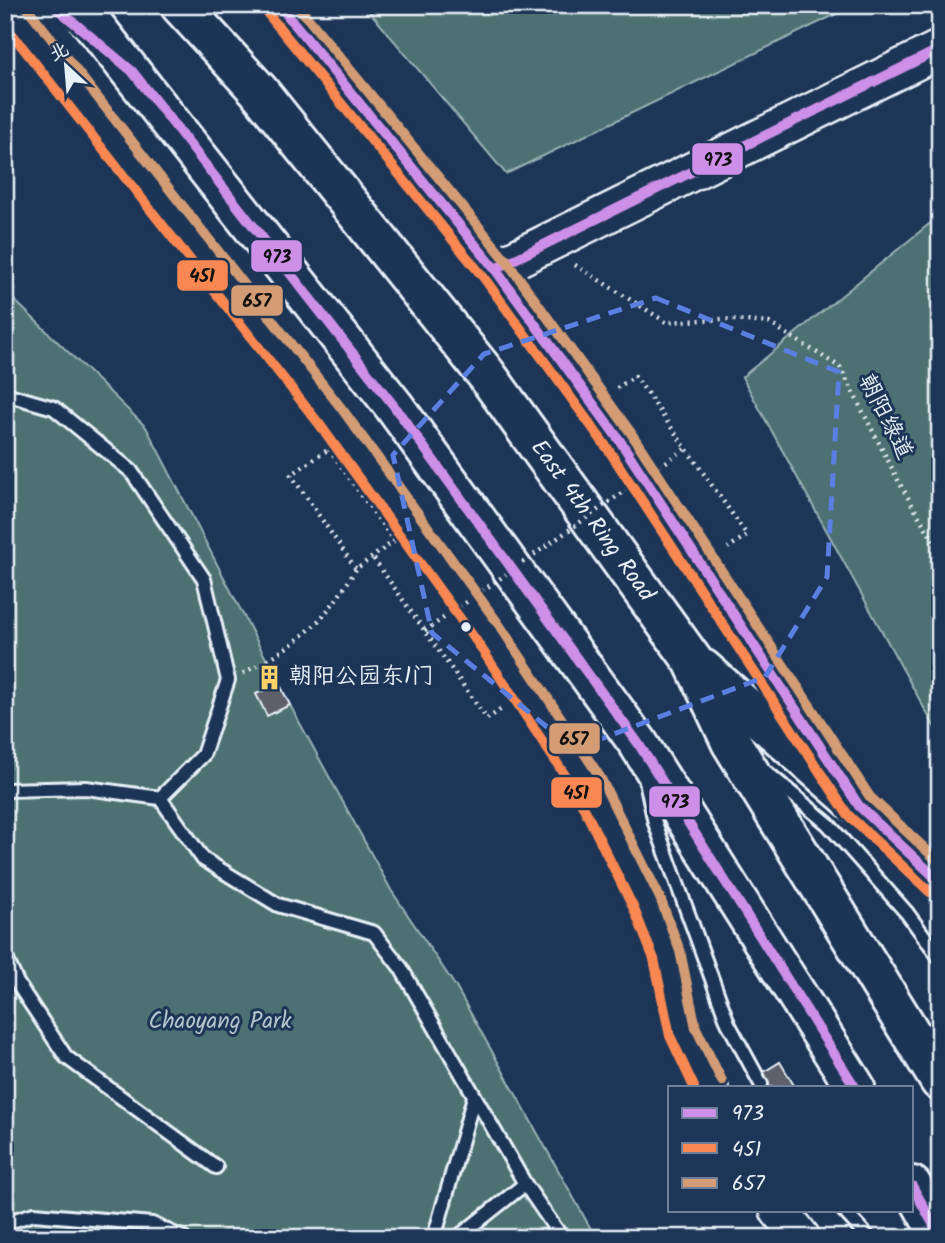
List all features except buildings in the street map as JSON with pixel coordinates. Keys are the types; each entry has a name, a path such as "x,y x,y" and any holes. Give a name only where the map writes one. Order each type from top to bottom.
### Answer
{"highway":[{"path":"54,5 132,71"},
{"path":"78,5 394,406 638,743 854,1086"},
{"name":"East 4th Ring Road","path":"180,5 257,90 486,374 693,661 731,742 940,1081"},
{"path":"218,5 257,90"},
{"path":"693,661 859,806"},
{"path":"914,1190 940,1236"}],"street":[{"path":"7,5 331,417 489,634 588,785 647,903 667,955 683,1032 709,1086"},
{"path":"279,5 495,269 620,441 859,806 940,882"},
{"path":"495,269 940,49"},
{"path":"781,1212 801,1238"}],"lane":[{"path":"5,394 54,408 131,471 204,579 228,680 202,755 159,798"},
{"path":"731,742 828,824 907,913 940,958"},
{"path":"638,743 655,823 728,1023 761,1084"},
{"path":"5,790 86,788 159,798 203,859 278,905 374,933 401,968 525,1184 562,1238"},
{"path":"5,956 17,983 66,1057 216,1167"},
{"path":"434,1238 474,1097"},
{"path":"457,1238 525,1184"},
{"path":"845,1212 869,1238"},
{"path":"5,1223 33,1214 152,1224 183,1238"}],"path":[{"name":"朝阳绿道","path":"545,244 605,286 666,322 723,319 769,323 840,367 900,484 940,552"},
{"path":"635,376 747,535"},
{"path":"425,631 686,448"},
{"path":"228,680 268,660 318,624 356,569 374,559 394,541 329,449 291,475 356,569"},
{"path":"374,559 487,719"}],"highlighted area":[{"path":"656,298 839,372 827,577 765,677 574,749 432,633 393,455 484,354"}],"green space":[{"path":"364,5 855,5 506,174"},
{"path":"940,215 940,737 742,377"},
{"name":"Chaoyang Park","path":"5,291 146,427 290,705 391,890 456,987 596,1238 5,1238"}],"transit line":[{"name":"657","path":"25,5 342,409 500,626 600,777 660,898 680,951 696,1028 722,1081"},
{"name":"973","path":"53,5 132,71 394,406 638,743 854,1086"},
{"name":"973","path":"279,5 495,269 620,441 859,806 940,882"},
{"name":"657","path":"297,5 506,260 631,433 870,797 940,863"},
{"name":"451","path":"268,14 484,278 608,449 848,815 930,892"},
{"name":"451","path":"5,25 320,425 477,642 576,792 634,909 654,959 670,1036 694,1086"},
{"name":"973","path":"495,269 940,49"},
{"name":"973","path":"914,1190 940,1236"}],"place":[{"name":"朝阳公园东1门","path":"269,677"}]}
